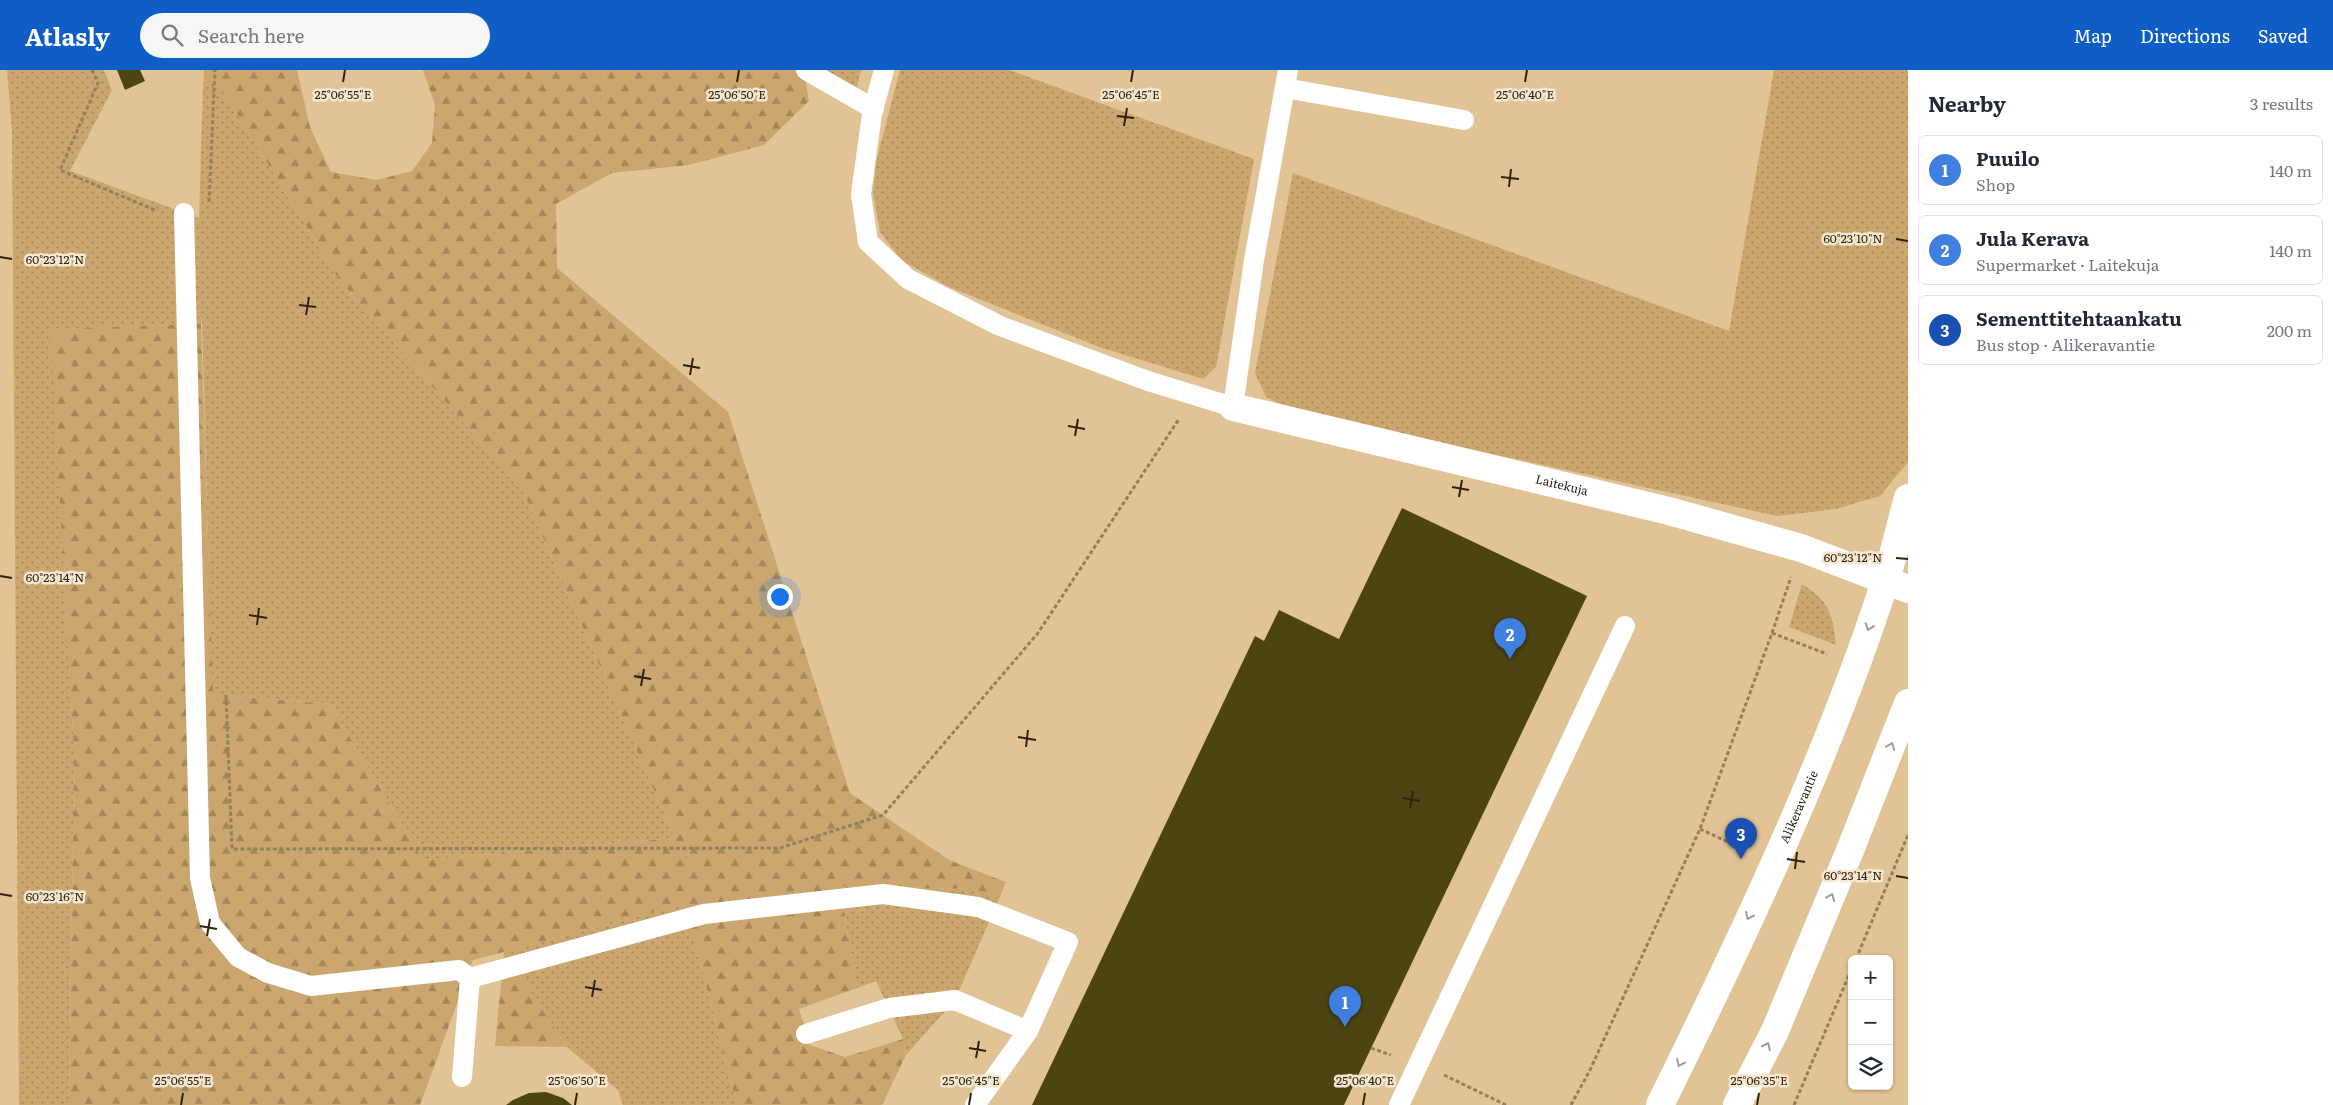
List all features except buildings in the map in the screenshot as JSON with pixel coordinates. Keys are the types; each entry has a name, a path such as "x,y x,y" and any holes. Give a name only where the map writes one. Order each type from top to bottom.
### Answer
{"street":[{"name":"Laitekuja","path":"1233,408 1669,512 1801,548 1897,585"},
{"name":"Alikeravantie","path":"1660,1105 1770,872 1856,664 1897,585 1908,498"},
{"path":"1737,1105 1775,1031 1851,848 1908,703"}],"lane":[{"path":"806,70 874,109"},
{"path":"884,70 874,109 861,194 868,242 908,279 1000,326 1148,381 1233,408 1254,260 1286,79 1464,120"},
{"path":"184,218 200,878 210,923 238,957 268,973 311,986 459,970 470,978"},
{"path":"1399,1105 1625,626"},
{"path":"470,978 704,914 883,894 978,907 1068,942 1028,1031 975,1105"},
{"path":"462,1077 470,978"},
{"path":"806,1034 889,1008 955,1000 1028,1031"}],"path":[{"path":"92,70 98,83 60,170 184,218"},
{"path":"209,205 215,70"},
{"path":"226,690 232,849 780,848 883,815 1038,634 1194,396"},
{"path":"1571,1105 1590,1070 1700,829 1772,633 1856,664"},
{"path":"1700,829 1736,845"},
{"path":"1858,955 1908,835"},
{"path":"1794,1105 1848,977"},
{"path":"1420,1064 1506,1105"}],"green space":[{"path":"7,70 104,70 112,90 70,171 199,218 203,86 221,88 338,278 523,491 675,838 423,860 330,704 212,694 202,318 201,324 51,329 74,752 69,1105 19,1105 12,131"},
{"path":"204,70 297,70 310,127 331,172 376,180 412,171 432,143 435,105 423,70 794,70 805,79 809,101 764,145 689,165 612,173 556,204 557,268 728,412 850,793 949,860 1006,882 999,899 972,889 840,886 857,988 799,1009 810,1045 845,1057 903,1039 906,1055 882,1105 737,1105 685,904 473,960 420,1105 69,1105 74,752 50,329 201,324 213,694 330,704 423,860 675,838 523,491 338,278 221,88 203,86"},
{"path":"806,70 861,70 854,98"},
{"path":"900,70 1009,70 1254,159 1216,367 1203,379 1099,347 949,287 901,260 880,232 873,193 876,162"},
{"path":"1774,70 1908,70 1908,462 1880,496 1836,509 1777,516 1292,410 1266,397 1255,373 1293,173 1729,331"},
{"path":"1802,584 1818,596 1828,609 1836,645 1789,627"},
{"path":"840,886 972,889 999,899 955,1000 906,1055 903,1039 876,981 857,988"},
{"path":"685,904 737,1105 623,1105 618,1090 567,1047 504,952"},
{"path":"504,952 567,1047 495,1046"}],"place":[{"name":"Jula Kerava","path":"1510,659"},
{"name":"Sementtitehtaankatu","path":"1741,859"},
{"name":"Puuilo","path":"1345,1027"}]}
